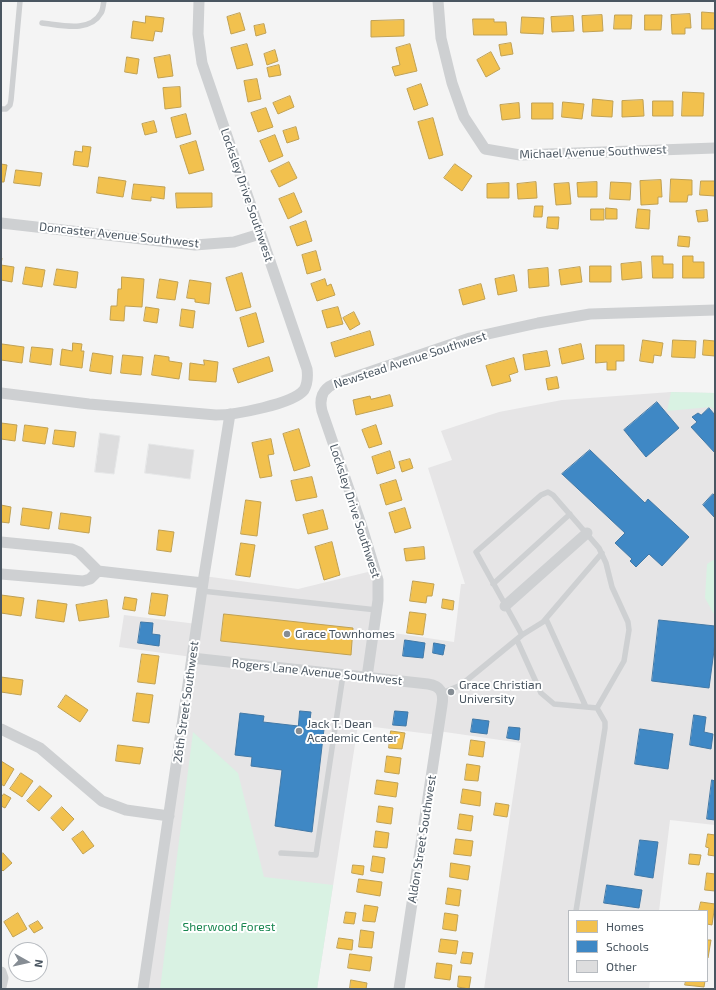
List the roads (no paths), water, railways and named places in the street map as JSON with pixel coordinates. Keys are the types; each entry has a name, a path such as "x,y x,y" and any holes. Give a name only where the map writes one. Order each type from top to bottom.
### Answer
{"street":[{"name":"Locksley Drive Southwest","path":"199,1 198,34 202,63 307,369 308,378 306,386 301,393 291,399 268,406 230,414"},
{"name":"Michael Avenue Southwest","path":"438,1 442,38 452,83 464,117 485,149 520,155 715,148"},
{"name":"Doncaster Avenue Southwest","path":"1,223 195,245 234,242 260,234"},
{"name":"Newstead Avenue Southwest","path":"322,395 334,384 452,344 470,338 538,323 590,314 715,310"},
{"path":"1,394 188,413 216,415 230,414"},
{"name":"Locksley Drive Southwest","path":"322,395 320,402 322,411 376,570 379,590 367,677"},
{"name":"26th Street Southwest","path":"143,989 230,414"},
{"path":"505,606 587,533"},
{"path":"1,542 72,549 79,552 98,571 203,587"},
{"path":"1,574 82,581 90,578 98,571"},
{"name":"Rogers Lane Avenue Southwest","path":"192,658 428,684 435,685 441,691"},
{"name":"Aldon Street Southwest","path":"399,989 442,705 441,691"},
{"path":"1,729 40,748 102,801 126,810 169,816"},
{"path":"1,972 3,978 1,987"}],"lane":[{"path":"1,109 6,109 10,105 11,100 20,1"},
{"path":"42,23 83,26 93,23 101,13 104,1"},
{"path":"522,635 476,552 544,493 548,492 553,495 596,543 602,553 610,581 628,622 629,628 624,661 597,708"},
{"path":"493,584 570,514"},
{"path":"441,691 461,685 522,635 541,624 602,553"},
{"path":"203,587 377,610"},
{"path":"546,619 586,707"},
{"path":"517,640 540,693 554,704 597,708"},
{"path":"281,852 316,855 343,675"},
{"path":"576,910 605,728 605,722 597,708"}],"place":[{"name":"Grace Townhomes","path":"287,634"},
{"name":"Grace Christian University","path":"451,692"},
{"name":"Jack T. Dean Academic Center","path":"299,731"}],"park label":[{"name":"Sherwood Forest","path":"229,927"}]}
